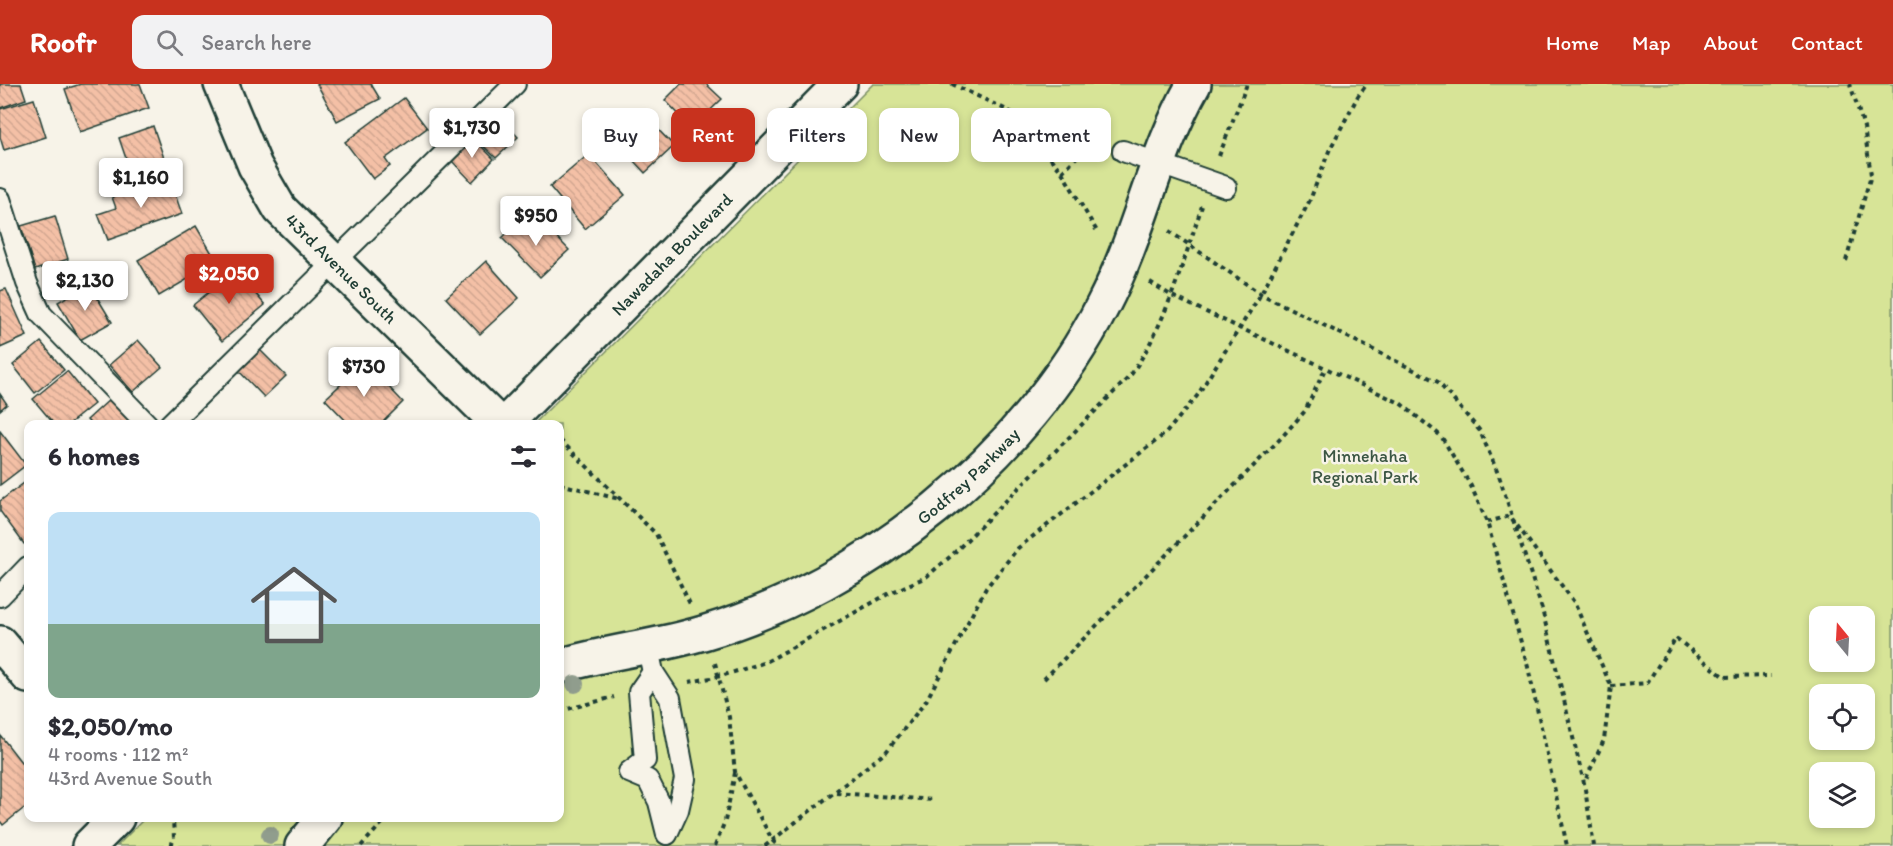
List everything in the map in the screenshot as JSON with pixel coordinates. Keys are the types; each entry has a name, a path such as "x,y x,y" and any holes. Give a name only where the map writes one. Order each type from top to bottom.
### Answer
{"street":[{"name":"43rd Avenue South","path":"221,84 255,166 280,209 337,262 495,420"},
{"name":"Nawadaha Boulevard","path":"509,420 840,84"},
{"name":"Godfrey Parkway","path":"564,666 650,658 703,634 757,614 850,569 918,522 967,479 1017,428 1069,365 1102,308 1123,266 1158,165 1194,84"},
{"path":"0,643 24,671"},
{"path":"88,846 113,822"},
{"path":"303,846 322,822"}],"lane":[{"path":"174,420 337,262 514,84"},
{"path":"1123,151 1226,187"},
{"path":"0,199 27,283 41,314 143,420"},
{"path":"0,596 24,571"},
{"path":"650,658 670,698 685,779 678,810 667,834 659,802 648,780 629,772 645,760 639,692 650,658"}],"path":[{"path":"952,84 1011,112 1062,172 1101,239"},
{"path":"765,846 886,752 926,701 965,626 1000,568 1041,528 1104,483 1166,433 1197,396 1261,294 1310,201 1329,152 1358,96 1367,84"},
{"path":"1846,261 1871,175 1864,127 1850,84"},
{"path":"1062,172 1072,162"},
{"path":"1141,212 1261,294 1438,382 1480,431 1499,476 1510,516 1542,609 1584,783 1594,846"},
{"path":"1148,281 1172,296 1400,403 1441,436 1471,486 1486,522 1528,667 1567,846"},
{"path":"1044,679 1281,438 1305,411 1326,367"},
{"path":"564,444 656,534 692,608"},
{"path":"564,485 620,499"},
{"path":"1486,522 1510,516"},
{"path":"1510,516 1574,603 1611,686 1604,740 1584,783"},
{"path":"1611,686 1647,683 1676,639 1724,676 1772,676"},
{"path":"714,659 721,676 729,717 735,772 725,821 715,846"},
{"path":"564,710 620,696"},
{"path":"735,772 773,841 778,846"},
{"path":"835,793 934,800"},
{"path":"171,846 174,838 173,822"},
{"path":"361,846 383,822"}],"green space":[{"name":"Minnehaha Regional Park","path":"873,84 1893,84 1893,846 117,846 141,822 564,822 564,420 538,420 795,162 867,162 867,108 849,108"}],"building":[{"path":"0,84 21,84 26,99 0,108"},
{"path":"81,84 140,84 149,108 80,132 65,89"},
{"path":"317,84 371,84 380,99 337,121"},
{"path":"681,84 706,84 722,99 713,108 673,108 665,100"},
{"path":"404,98 427,128 385,159 390,166 373,179 345,142"},
{"path":"34,99 46,137 4,150 0,137 0,109"},
{"path":"494,112 518,137 496,158 472,135"},
{"path":"153,126 167,167 133,179 119,138"},
{"path":"659,130 671,143 671,149 659,160"},
{"path":"472,137 494,159 472,182 451,160"},
{"path":"582,160 582,162 596,162 625,195 585,229 550,187"},
{"path":"635,162 657,162 645,173"},
{"path":"169,177 182,214 108,240 98,214 116,208 112,197"},
{"path":"55,216 68,259 35,270 21,226"},
{"path":"540,220 569,250 540,277 502,238 517,224 526,233"},
{"path":"196,226 217,262 159,296 138,260"},
{"path":"486,261 519,298 480,334 446,298"},
{"path":"236,270 265,305 222,341 193,305"},
{"path":"89,284 112,322 80,340 58,302"},
{"path":"6,289 27,336 0,348 0,291"},
{"path":"138,340 162,367 133,392 109,365"},
{"path":"41,342 64,370 35,393 13,365"},
{"path":"258,348 286,376 264,397 236,368"},
{"path":"365,362 403,402 385,420 345,420 325,399"},
{"path":"67,371 94,404 74,420 51,420 33,399"},
{"path":"0,394 7,404 0,410"},
{"path":"110,399 130,420 87,420"},
{"path":"0,431 24,462 24,467 0,485"},
{"path":"24,483 24,544 0,511 0,501"},
{"path":"0,735 24,766 24,808 3,825 0,821"}]}
